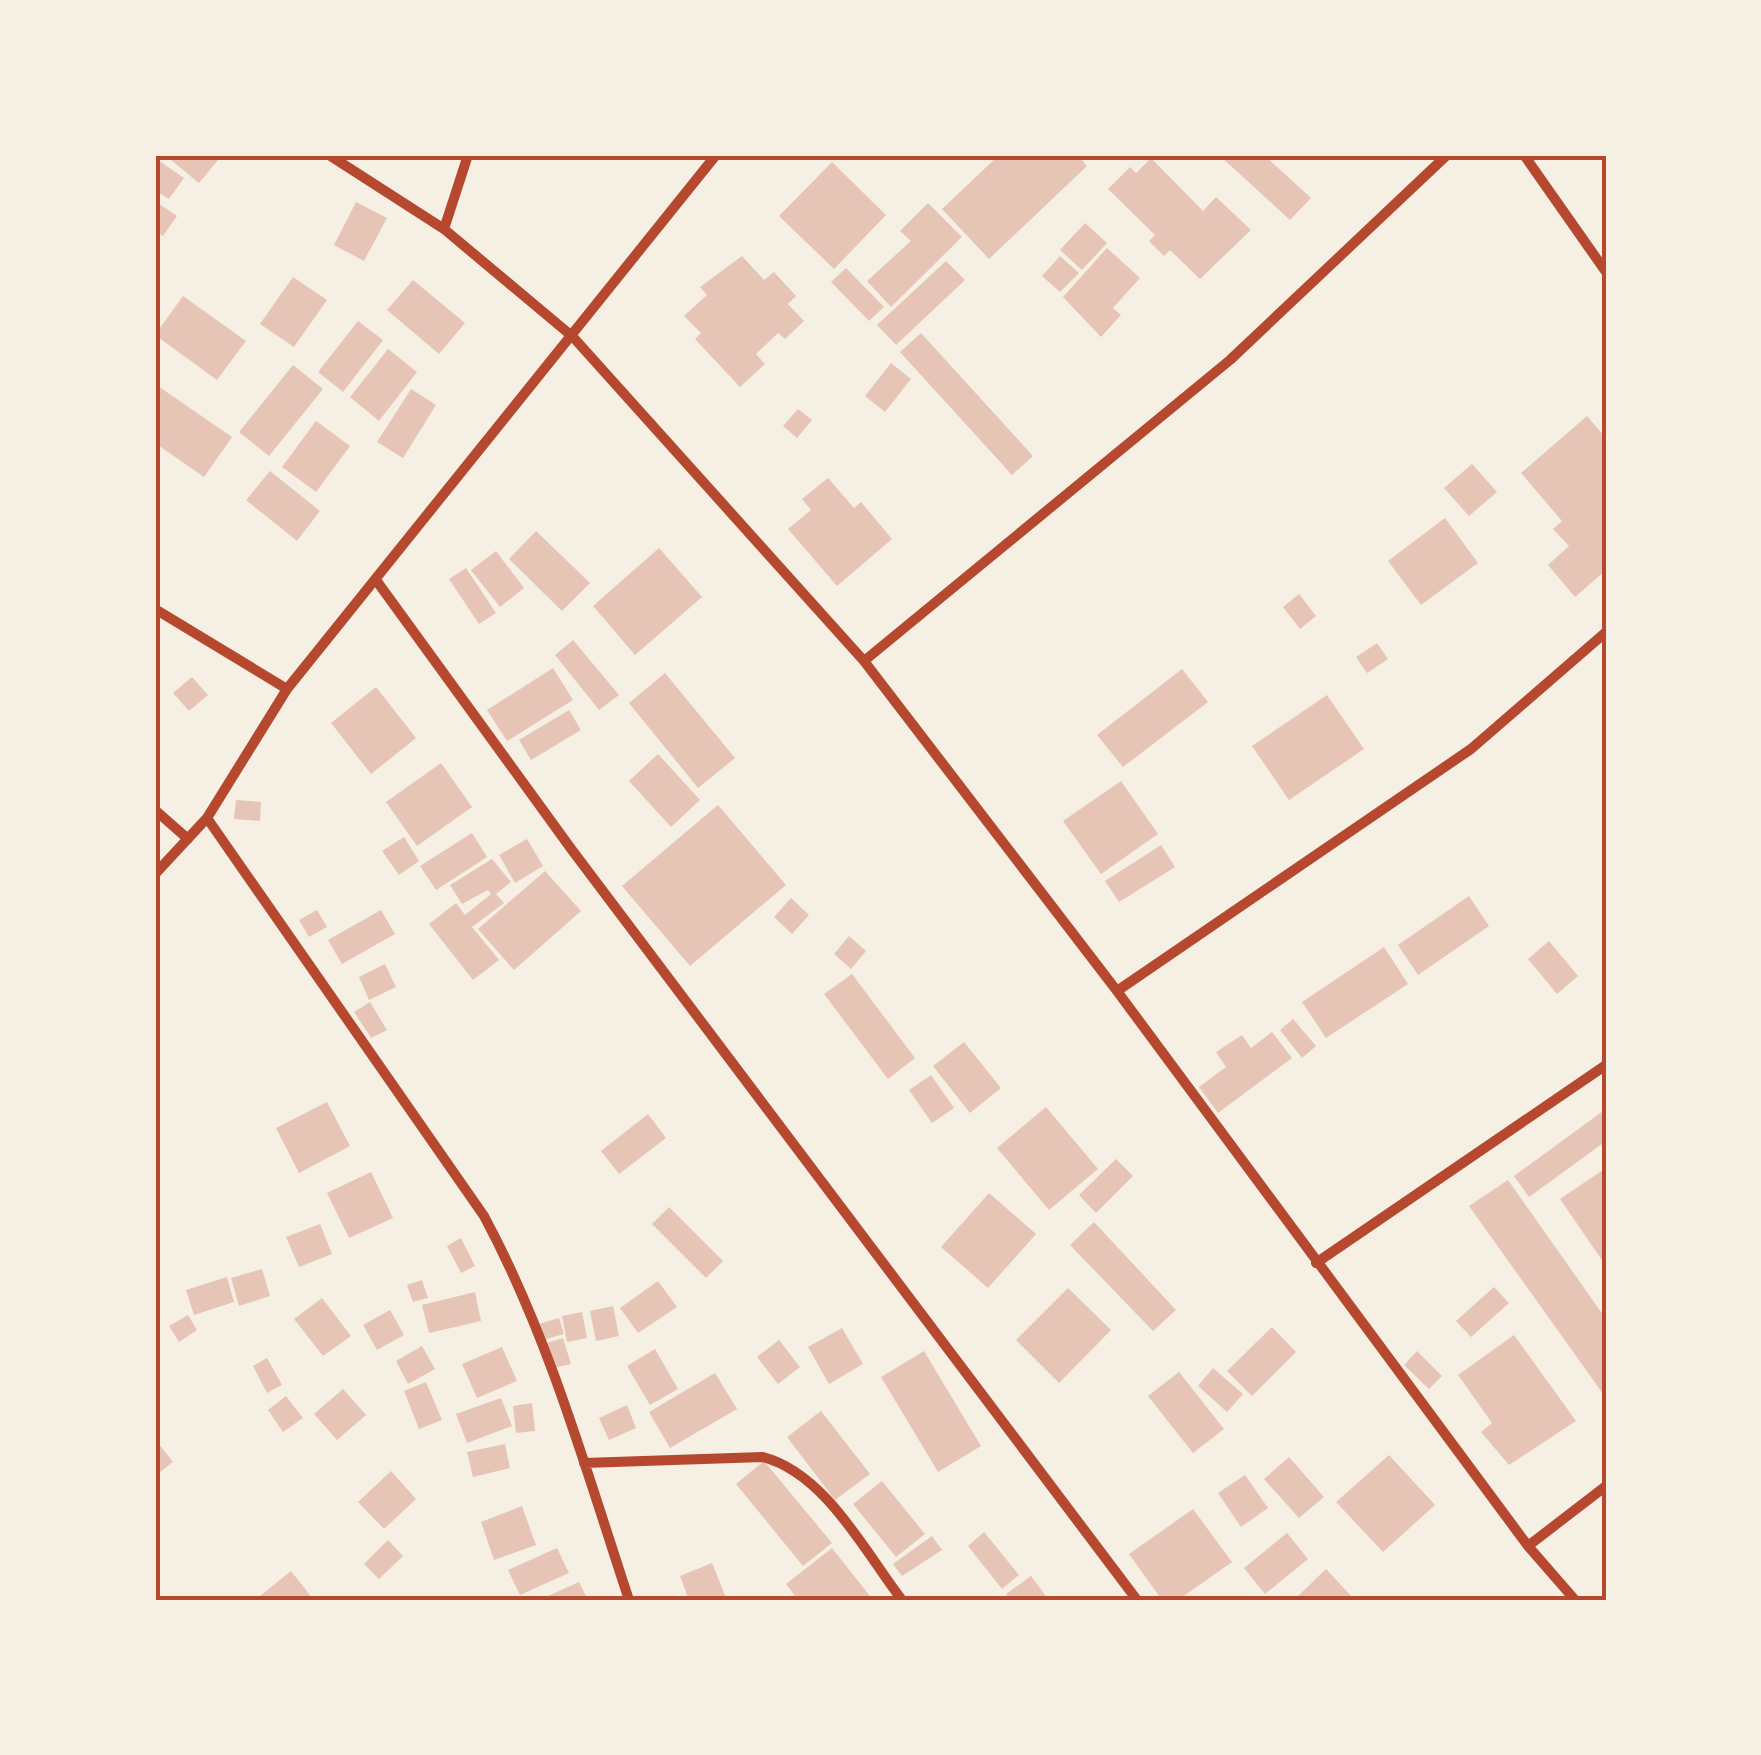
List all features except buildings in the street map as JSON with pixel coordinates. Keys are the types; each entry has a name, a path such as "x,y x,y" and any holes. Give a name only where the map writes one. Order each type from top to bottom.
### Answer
{"street":[{"path":"329,155 444,229 573,337 864,661 1118,991 1528,1546 1575,1600"},
{"path":"444,229 468,155"},
{"path":"155,874 207,818 287,690 716,155"},
{"path":"864,661 1230,360 1447,155"},
{"path":"1524,155 1606,272"},
{"path":"376,580 572,850 1137,1600"},
{"path":"155,609 287,690"},
{"path":"1118,991 1471,749 1606,632"},
{"path":"155,810 188,839"},
{"path":"207,818 484,1216 520,1282 630,1600"},
{"path":"1316,1263 1606,1065"},
{"path":"584,1463 763,1457 780,1462 802,1474 823,1497 902,1600"},
{"path":"1528,1546 1606,1486"}]}
